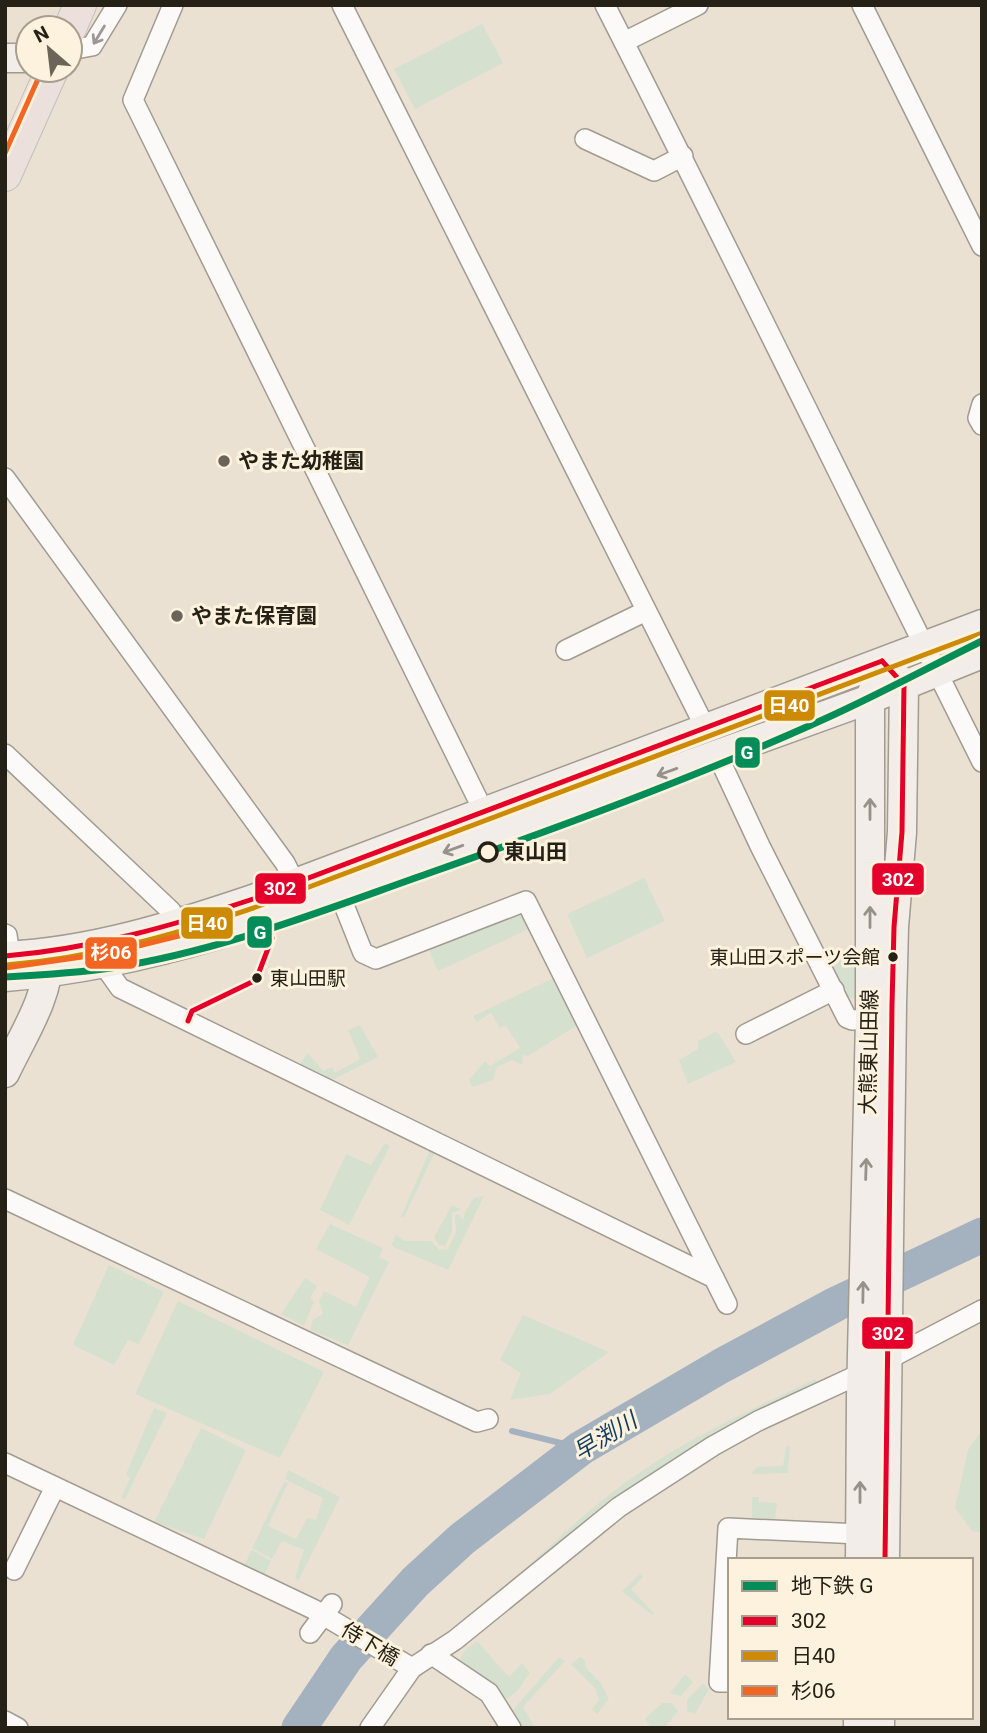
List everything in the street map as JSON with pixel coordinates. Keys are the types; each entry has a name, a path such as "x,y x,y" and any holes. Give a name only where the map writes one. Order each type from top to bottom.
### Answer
{"main road":[{"path":"5,175 46,84"},
{"path":"49,963 176,925 295,883 982,624"},
{"path":"6,956 49,963 103,964 217,935 870,699 982,654"},
{"path":"882,661 904,685"},
{"name":"大熊東山田線","path":"862,1359 870,1019 870,699 882,661"},
{"name":"大熊東山田線","path":"889,1345 892,1005 894,927 902,832 904,685"},
{"path":"5,1073 46,989 49,963"},
{"path":"885,1558 889,1345"},
{"path":"860,1547 862,1359"}],"street":[{"path":"84,47 92,46 117,5"},
{"path":"173,5 133,100 484,812"},
{"path":"342,5 705,727"},
{"path":"605,5 683,156 982,762"},
{"path":"624,42 698,5"},
{"path":"862,5 982,246"},
{"path":"585,139 654,171 683,156"},
{"path":"982,404 978,418 982,425"},
{"path":"5,478 288,868 295,883"},
{"path":"566,650 646,611"},
{"path":"5,754 171,911 176,925"},
{"path":"717,754 847,1018 870,1019"},
{"path":"338,890 363,953 376,959 526,901 727,1304"},
{"path":"103,964 120,988 714,1278"},
{"path":"746,1034 834,990"},
{"path":"5,1199 452,1411 477,1422 488,1419"},
{"path":"370,1728 412,1668 454,1640 619,1507 713,1446 862,1359 889,1345 982,1310"},
{"name":"侍下橋","path":"5,1463 328,1613 412,1668"},
{"path":"14,1570 55,1487"},
{"path":"728,1682 719,1682 728,1528 860,1547"},
{"path":"310,1633 328,1613"},
{"path":"431,1654 489,1693 511,1728"},
{"path":"5,1721 18,1728"}],"green space":[{"path":"482,24 503,63 415,109 394,69"},
{"path":"644,878 665,921 587,958 567,914"},
{"path":"521,912 533,927 438,971 428,948"},
{"path":"846,955 862,979 860,1000 843,996 833,966"},
{"path":"556,977 579,1024 528,1056 523,1055 522,1065 512,1060 497,1067 493,1080 473,1087 469,1080 485,1061 490,1066 520,1048 506,1026 500,1028 491,1013 477,1022 473,1016"},
{"path":"360,1025 378,1057 332,1080 298,1066 308,1053 323,1071 332,1067 335,1073 360,1059 348,1030"},
{"path":"717,1031 736,1062 688,1084 679,1060 698,1049 698,1041"},
{"path":"385,1143 390,1146 349,1225 320,1210 346,1154 371,1165"},
{"path":"432,1145 470,1169 434,1154 404,1217 401,1217"},
{"path":"484,1196 448,1270 391,1246 396,1235 404,1241 431,1241 439,1250 448,1249 456,1232 455,1215 459,1214 463,1221 474,1198"},
{"path":"452,1205 461,1210 452,1213 452,1231 445,1246 439,1245 434,1237"},
{"path":"330,1224 383,1248 379,1257 389,1262 348,1345 310,1330 313,1320 323,1314 319,1301 324,1291 356,1307 370,1277 316,1249"},
{"path":"109,1265 164,1292 139,1344 128,1340 114,1365 73,1345"},
{"path":"305,1278 317,1286 310,1298 314,1302 304,1326 281,1314"},
{"path":"178,1301 324,1372 280,1458 135,1394"},
{"path":"523,1315 609,1352 550,1394 510,1400 521,1373 500,1360"},
{"path":"815,1379 818,1383 716,1432 624,1493 512,1581 582,1518 637,1474 695,1438"},
{"path":"154,1408 167,1413 125,1499 121,1498 130,1478 126,1474"},
{"path":"201,1428 246,1450 204,1539 154,1522"},
{"path":"982,1430 982,1532 972,1531 955,1508 968,1450"},
{"path":"790,1446 788,1473 751,1474 757,1467 783,1466 786,1447"},
{"path":"288,1470 340,1497 298,1581 295,1577 304,1550 282,1541 272,1559 252,1548 284,1482 288,1483 268,1526 296,1539 307,1518 316,1520 323,1498 285,1479"},
{"path":"752,1497 759,1497 759,1502 777,1503 775,1519 752,1518"},
{"path":"252,1550 271,1561 263,1577 243,1567"},
{"path":"640,1574 643,1577 631,1589 654,1613 652,1615 622,1591"},
{"path":"477,1641 509,1677 522,1663 530,1673 517,1691 505,1700 464,1667 460,1659 464,1651"},
{"path":"559,1657 565,1661 523,1707 535,1728 523,1728 513,1710"},
{"path":"580,1657 600,1682 609,1699 597,1714 592,1709 599,1700 595,1688 571,1664"},
{"path":"685,1674 693,1682 681,1696 670,1693"},
{"path":"703,1683 709,1689 695,1714 687,1711 687,1700"},
{"path":"662,1703 671,1703 678,1711 664,1728 651,1728 645,1719"}],"waterway":[{"name":"早渕川","path":"299,1728 346,1658 415,1582 462,1539 581,1448 721,1366 836,1304 982,1235"},
{"path":"512,1431 581,1448"}],"metro line":[{"name":"G","path":"5,977 85,971 153,960 235,940 315,913 577,820 718,765 876,695 982,641"}],"transit line":[{"name":"杉06","path":"5,153 36,84"},
{"name":"日40","path":"6,965 70,957 132,944 256,907 982,633"},
{"name":"302","path":"882,661 904,685 902,832 894,927 892,1005 885,1558"},
{"name":"302","path":"5,956 69,948 131,935 253,899 882,661"},
{"name":"302","path":"188,1021 192,1011 256,980 272,938 264,918"},
{"name":"杉06","path":"5,968 110,953 215,927"}],"place":[{"name":"やまた幼稚園","path":"224,461"},
{"name":"やまた保育園","path":"177,616"},
{"name":"東山田","path":"488,852"},
{"name":"東山田スポーツ会館","path":"893,957"},
{"name":"東山田駅","path":"257,978"}]}
